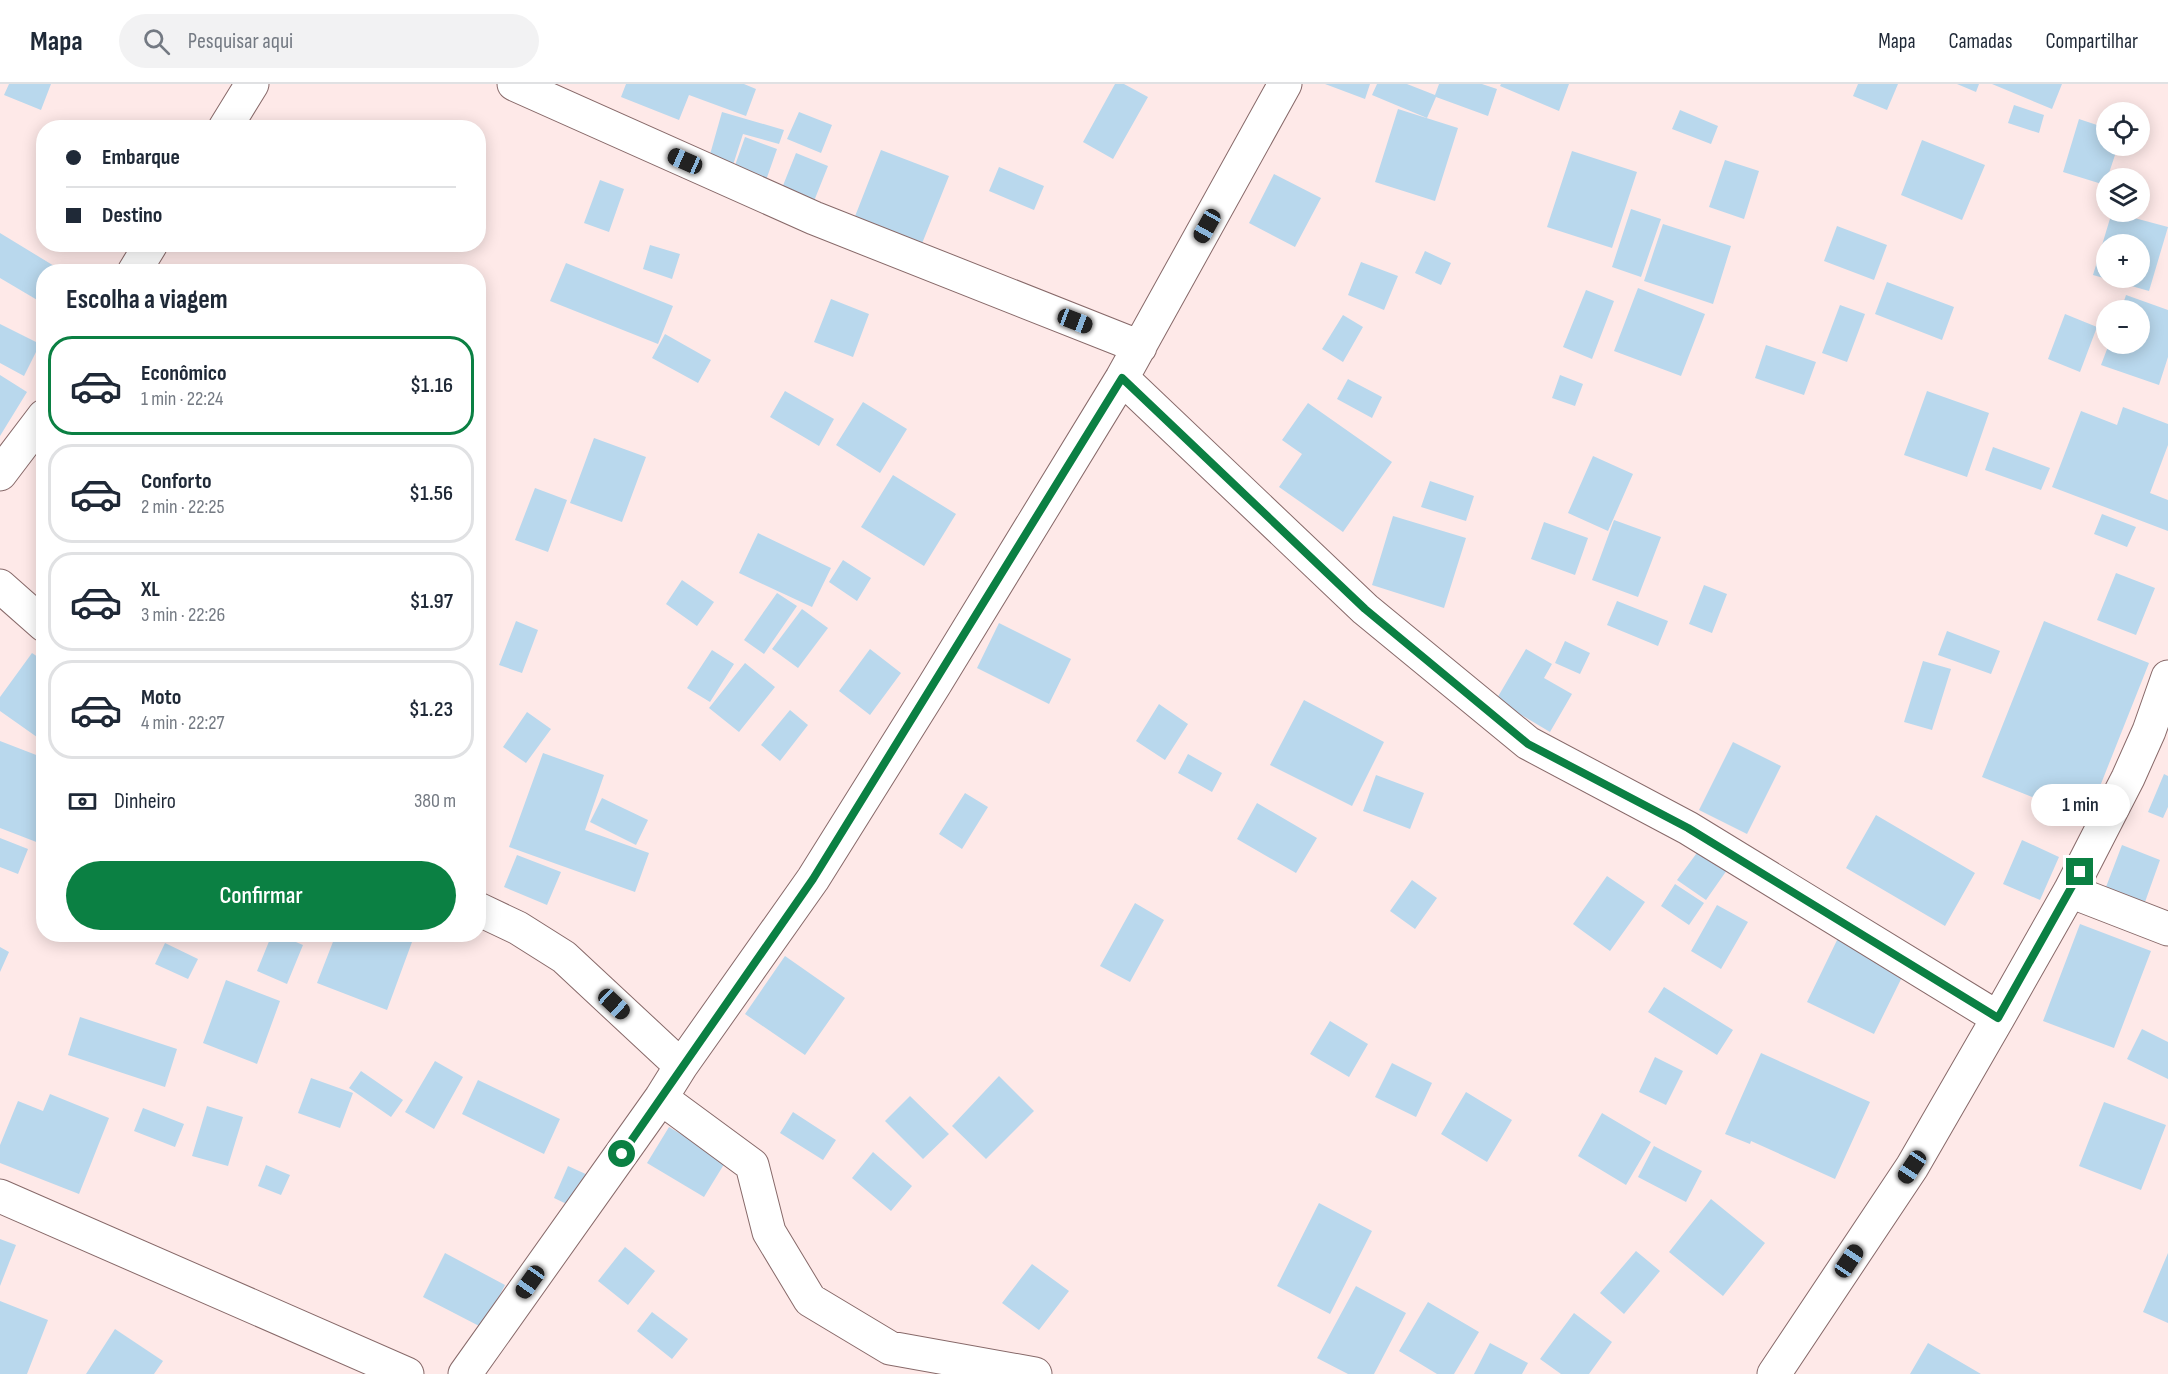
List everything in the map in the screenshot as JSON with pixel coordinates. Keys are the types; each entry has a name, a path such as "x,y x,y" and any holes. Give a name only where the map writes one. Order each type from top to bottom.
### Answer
{"street":[{"path":"230,120 252,84"},
{"path":"514,84 814,218 1140,347"},
{"path":"465,1374 813,879 1122,378 1285,84"},
{"path":"1122,378 1365,609 1528,744 1688,828 1998,1018"},
{"path":"0,474 36,427"},
{"path":"0,586 36,618"},
{"path":"1774,1374 1912,1167 2070,891 2149,731 2168,678"},
{"path":"2070,891 2168,929"},
{"path":"486,913 518,928 564,957 681,1066"},
{"path":"661,1098 752,1165 769,1232 810,1300 890,1348 1035,1374"},
{"path":"0,1196 407,1374"}],"building":[{"path":"9,84 51,84 41,110 4,95"},
{"path":"626,84 744,84 756,89 746,116 689,95 679,120 621,97"},
{"path":"1115,84 1124,84 1148,97 1113,159 1083,142"},
{"path":"1325,84 1370,84 1365,99"},
{"path":"1377,84 1407,84 1435,95 1439,84 1482,84 1497,89 1488,116 1436,97 1427,118 1372,95"},
{"path":"1501,84 1569,84 1559,111 1500,86"},
{"path":"1858,84 1898,84 1887,110 1853,96"},
{"path":"1957,84 1979,84 1976,92"},
{"path":"1992,84 2062,84 2052,109"},
{"path":"2014,105 2044,115 2039,133 2008,123"},
{"path":"1398,109 1458,128 1435,201 1375,182"},
{"path":"1680,110 1718,126 1711,144 1672,129"},
{"path":"722,112 784,130 779,144 743,134 733,165 709,158"},
{"path":"799,112 832,125 821,153 787,139"},
{"path":"2079,119 2096,125 2096,156 2115,156 2111,168 2096,168 2096,182 2063,172"},
{"path":"745,137 777,149 764,186 732,174"},
{"path":"1922,140 1985,165 1962,220 1901,195"},
{"path":"881,150 949,176 919,251 852,224"},
{"path":"1572,151 1637,172 1612,248 1547,227"},
{"path":"796,153 828,166 808,216 776,203"},
{"path":"1725,160 1759,171 1744,219 1709,207"},
{"path":"999,167 1044,186 1034,210 989,191"},
{"path":"1274,174 1321,198 1295,247 1249,223"},
{"path":"600,180 624,189 609,232 584,223"},
{"path":"1631,209 1661,219 1641,277 1612,267"},
{"path":"2109,222 2149,222 2168,227 2150,288 2150,234 2105,234"},
{"path":"1663,224 1731,246 1713,304 1644,281"},
{"path":"1837,226 1887,245 1874,280 1824,261"},
{"path":"0,233 51,264 36,264 36,299 0,278"},
{"path":"650,245 680,254 672,279 643,269"},
{"path":"1425,251 1451,263 1441,285 1415,273"},
{"path":"1361,262 1398,276 1384,310 1348,295"},
{"path":"566,263 673,306 658,344 550,301"},
{"path":"1887,282 1954,307 1942,340 1875,314"},
{"path":"1638,288 1705,314 1681,376 1614,351"},
{"path":"1586,290 1614,301 1592,359 1563,347"},
{"path":"2126,295 2140,300 2124,300"},
{"path":"831,299 869,314 853,357 814,342"},
{"path":"2150,304 2168,310 2168,357 2159,385 2101,365 2105,354 2150,354"},
{"path":"1840,305 1865,314 1847,362 1822,353"},
{"path":"2065,314 2096,327 2080,372 2048,359"},
{"path":"1343,315 1363,327 1343,362 1322,349"},
{"path":"0,324 36,342 36,352 24,376 0,363"},
{"path":"665,334 711,360 698,383 652,358"},
{"path":"1766,345 1816,362 1804,395 1755,378"},
{"path":"0,375 27,392 0,436"},
{"path":"1560,375 1583,384 1575,406 1552,398"},
{"path":"1348,379 1382,397 1372,418 1337,399"},
{"path":"785,391 834,419 819,446 770,417"},
{"path":"1927,391 1989,413 1967,477 1904,455"},
{"path":"863,402 907,429 880,473 836,445"},
{"path":"1308,403 1392,462 1343,532 1279,487 1302,454 1282,440"},
{"path":"2123,407 2168,424 2168,445 2150,493 2168,500 2168,531 2052,487 2081,411 2117,425"},
{"path":"594,438 646,457 622,522 570,503"},
{"path":"1993,447 2050,468 2041,490 1985,470"},
{"path":"1593,456 1633,474 1608,531 1568,513"},
{"path":"893,475 956,514 924,566 861,527"},
{"path":"1430,481 1474,496 1466,521 1421,507"},
{"path":"535,488 567,500 548,552 515,540"},
{"path":"2102,514 2136,527 2127,547 2094,534"},
{"path":"1393,516 1466,538 1444,608 1372,585"},
{"path":"1614,520 1661,537 1638,597 1592,580"},
{"path":"1544,522 1588,538 1575,575 1531,559"},
{"path":"758,533 831,568 812,607 739,573"},
{"path":"843,560 871,578 857,601 829,582"},
{"path":"2116,573 2155,588 2136,635 2097,620"},
{"path":"682,580 714,602 697,626 666,604"},
{"path":"1704,585 1727,594 1712,633 1689,624"},
{"path":"777,593 797,606 764,654 744,640"},
{"path":"1617,601 1668,621 1658,646 1607,625"},
{"path":"802,609 828,628 798,668 772,649"},
{"path":"516,621 538,630 522,673 499,665"},
{"path":"2044,621 2149,663 2087,819 1982,777"},
{"path":"999,623 1071,659 1049,704 977,668"},
{"path":"1947,631 2000,651 1991,674 1938,655"},
{"path":"1565,641 1590,653 1580,674 1555,663"},
{"path":"870,649 901,673 870,715 839,691"},
{"path":"1526,649 1552,664 1544,678 1572,694 1550,732 1496,700"},
{"path":"712,650 734,664 710,702 687,688"},
{"path":"32,653 36,656 36,736 0,711 0,697"},
{"path":"1923,661 1951,669 1932,730 1904,722"},
{"path":"745,663 775,687 739,732 709,708"},
{"path":"1304,700 1384,742 1352,806 1270,765"},
{"path":"1159,704 1188,724 1165,760 1136,741"},
{"path":"790,710 808,725 780,761 761,745"},
{"path":"527,712 551,729 526,763 503,747"},
{"path":"0,741 36,755 36,842 0,828"},
{"path":"1733,742 1781,766 1747,834 1699,810"},
{"path":"543,753 604,775 585,830 649,853 635,892 509,847"},
{"path":"1188,754 1222,773 1212,792 1178,773"},
{"path":"2164,774 2168,776 2168,807 2163,818 2148,812"},
{"path":"1376,775 1424,793 1410,829 1363,811"},
{"path":"965,793 988,807 962,849 939,834"},
{"path":"602,798 648,820 636,845 590,822"},
{"path":"1257,803 1317,838 1296,873 1237,839"},
{"path":"1876,815 1975,873 1945,926 1846,868"},
{"path":"0,838 28,849 18,874 0,867"},
{"path":"2022,840 2059,857 2040,900 2003,884"},
{"path":"2122,845 2160,860 2145,902 2106,887"},
{"path":"1699,850 1727,870 1706,900 1677,880"},
{"path":"517,855 561,872 547,905 504,887"},
{"path":"1607,876 1645,902 1610,951 1573,924"},
{"path":"1412,880 1437,898 1415,929 1390,911"},
{"path":"1675,884 1704,903 1689,925 1661,906"},
{"path":"1135,903 1164,920 1130,982 1100,966"},
{"path":"1717,905 1748,922 1721,969 1691,951"},
{"path":"2080,924 2151,951 2114,1048 2043,1021"},
{"path":"1840,934 1907,967 1874,1034 1807,1002"},
{"path":"269,942 296,942 303,945 287,984 257,971"},
{"path":"333,942 412,942 387,1010 317,983"},
{"path":"165,943 198,959 188,979 155,964"},
{"path":"0,947 9,952 0,972"},
{"path":"785,956 845,998 805,1055 745,1014"},
{"path":"226,980 280,1001 257,1064 203,1043"},
{"path":"1664,987 1733,1030 1717,1055 1648,1012"},
{"path":"80,1017 177,1049 165,1087 68,1055"},
{"path":"1330,1021 1368,1044 1349,1077 1310,1054"},
{"path":"2142,1029 2168,1042 2168,1079 2127,1059"},
{"path":"1761,1053 1870,1102 1835,1179 1751,1141 1750,1144 1725,1134"},
{"path":"1655,1057 1683,1071 1666,1105 1639,1092"},
{"path":"435,1061 463,1077 434,1129 405,1112"},
{"path":"1392,1063 1432,1083 1416,1117 1375,1097"},
{"path":"361,1071 403,1100 391,1117 349,1088"},
{"path":"999,1076 1034,1111 986,1159 952,1126"},
{"path":"311,1078 353,1093 340,1128 298,1113"},
{"path":"478,1080 560,1119 544,1154 462,1114"},
{"path":"1466,1092 1512,1120 1487,1162 1441,1134"},
{"path":"50,1094 109,1118 79,1194 0,1163 0,1145 18,1101 43,1111"},
{"path":"910,1096 949,1134 923,1159 885,1121"},
{"path":"2104,1102 2166,1125 2141,1190 2079,1166"},
{"path":"207,1106 243,1117 228,1166 192,1156"},
{"path":"143,1108 184,1124 175,1147 134,1131"},
{"path":"793,1112 836,1140 823,1160 780,1133"},
{"path":"1602,1113 1651,1142 1626,1185 1578,1156"},
{"path":"669,1127 726,1161 704,1197 647,1163"},
{"path":"1654,1146 1702,1171 1686,1202 1638,1177"},
{"path":"873,1152 912,1186 891,1211 852,1178"},
{"path":"266,1165 290,1175 281,1195 258,1186"},
{"path":"568,1166 590,1176 575,1208 554,1198"},
{"path":"1711,1199 1765,1243 1723,1296 1669,1252"},
{"path":"1319,1203 1372,1231 1330,1314 1277,1286"},
{"path":"0,1239 16,1245 0,1286"},
{"path":"625,1247 655,1271 628,1305 598,1281"},
{"path":"1636,1251 1660,1271 1624,1314 1600,1293"},
{"path":"445,1253 505,1285 483,1328 423,1297"},
{"path":"2168,1253 2168,1323 2143,1312"},
{"path":"1032,1264 1069,1291 1039,1330 1002,1303"},
{"path":"1356,1286 1406,1313 1374,1374 1348,1374 1317,1358"},
{"path":"0,1301 48,1320 27,1374 0,1374"},
{"path":"1428,1302 1479,1332 1454,1374 1437,1374 1399,1351"},
{"path":"652,1312 688,1339 672,1359 637,1331"},
{"path":"1574,1313 1612,1342 1589,1374 1561,1374 1540,1359"},
{"path":"115,1329 163,1361 154,1374 86,1374"},
{"path":"1490,1343 1528,1363 1522,1374 1474,1374"},
{"path":"1928,1343 1981,1374 1910,1374"}],"route":[{"path":"622,1154 813,879 1122,378 1365,609 1528,744 1688,828 1998,1018 2080,872"}]}
